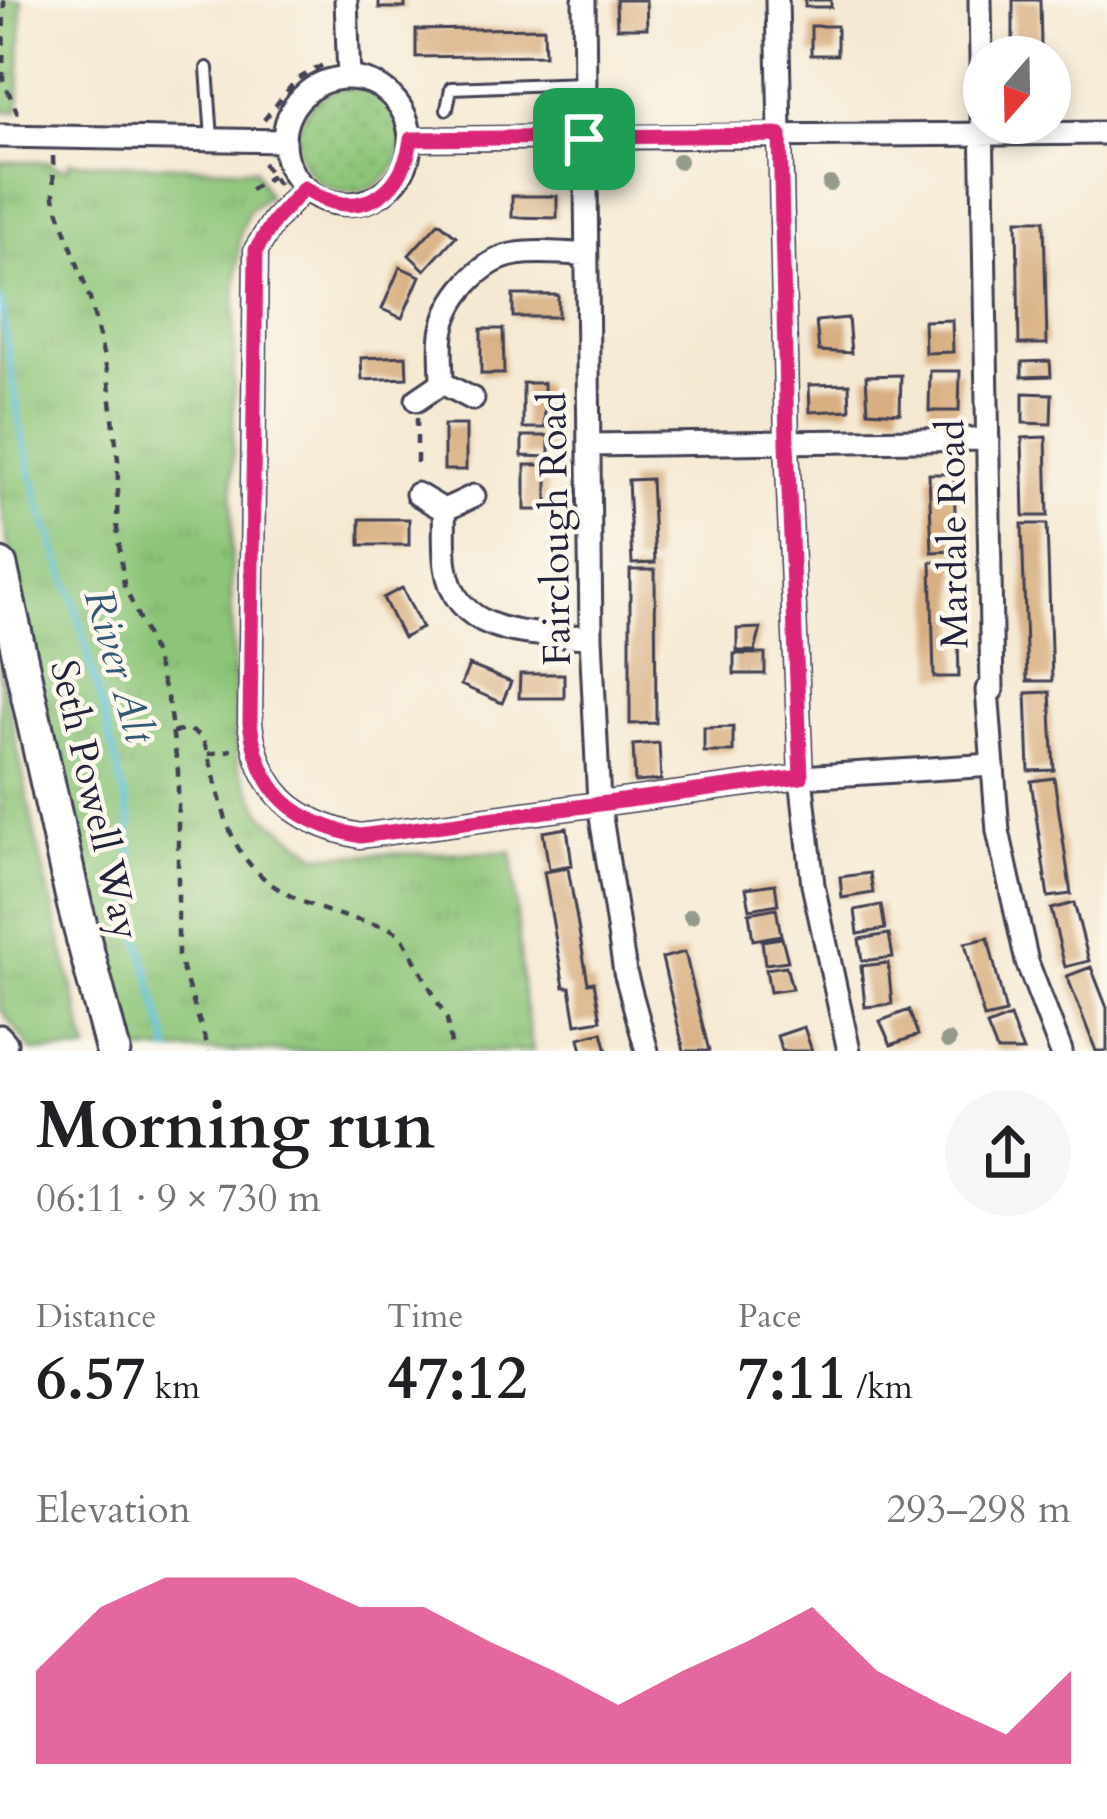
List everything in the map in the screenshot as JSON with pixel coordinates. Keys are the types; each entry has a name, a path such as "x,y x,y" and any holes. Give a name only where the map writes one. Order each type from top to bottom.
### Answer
{"main road":[{"name":"Seth Powell Way","path":"0,566 74,904 113,1051"}],"street":[{"path":"346,0 349,78"},
{"name":"Fairclough Road","path":"584,0 591,637 598,803 625,972 646,1051"},
{"path":"777,0 787,443 801,777 813,885 849,1051"},
{"name":"Mardale Road","path":"980,0 981,36"},
{"path":"349,78 385,90 408,120 411,139 408,161 382,195 340,205 304,188 292,172 284,141 286,121 296,103 329,80 349,78"},
{"path":"1071,134 1107,133"},
{"path":"411,139 963,135"},
{"path":"1,136 284,141"},
{"name":"Mardale Road","path":"982,144 992,690 987,689 998,831 1027,962 1061,1051"},
{"path":"304,188 256,250 250,723 253,746 277,796 319,827 360,836 801,777 993,765"},
{"path":"442,383 442,332 465,285 514,254 585,254"},
{"path":"442,383 473,400"},
{"path":"417,400 442,383"},
{"path":"589,445 988,439"},
{"path":"417,494 444,510"},
{"path":"444,510 474,496"},
{"path":"444,510 446,571 461,604 483,622 516,634 591,637"}],"lane":[{"path":"207,68 212,139"},
{"path":"447,109 451,88 582,83"}],"path":[{"path":"4,0 3,79 19,118"},
{"path":"253,123 269,116 296,80 336,56"},
{"path":"53,155 54,197 90,298 108,375 118,460 116,528 124,585 150,643 168,701 178,771 178,956 209,1051"},
{"path":"250,190 272,176"},
{"path":"417,400 417,494"},
{"path":"173,733 190,730 202,737 230,830 247,862 295,901 401,935 447,1019 452,1051"},
{"path":"208,754 253,746"}],"green space":[{"path":"0,0 22,0 19,111 0,111"},
{"path":"350,88 370,92 387,103 398,120 402,140 398,160 387,177 370,188 350,192 330,188 313,177 302,160 298,140 302,120 313,103 330,92"},
{"path":"0,162 52,162 68,169 69,162 255,169 268,196 249,210 240,234 235,299 231,589 237,765 264,815 317,855 512,852 523,993 533,1051 124,1051 26,661 0,495"},
{"path":"0,663 36,839 88,1051 32,1051 0,1008"}],"building":[{"path":"379,0 405,0 405,8 379,8"},
{"path":"616,0 646,0 647,28 617,28"},
{"path":"805,0 831,0 831,7 805,7"},
{"path":"1013,0 1040,0 1041,36 1013,36"},
{"path":"811,26 837,26 837,55 811,55"},
{"path":"544,28 545,55 416,57 416,30"},
{"path":"512,196 557,196 557,218 512,217"},
{"path":"1017,220 1044,220 1047,344 1019,344"},
{"path":"439,222 456,236 425,270 409,255"},
{"path":"400,267 420,276 402,318 382,309"},
{"path":"513,295 558,295 558,317 513,317"},
{"path":"848,318 851,353 819,351 816,321"},
{"path":"952,320 953,352 925,353 924,321"},
{"path":"481,329 503,329 504,374 481,374"},
{"path":"406,356 407,378 362,380 361,358"},
{"path":"1050,361 1051,376 1022,377 1022,362"},
{"path":"930,371 960,371 959,411 929,411"},
{"path":"901,375 900,413 868,411 866,376"},
{"path":"523,383 544,383 545,428 523,428"},
{"path":"849,384 850,410 810,412 809,385"},
{"path":"1023,393 1052,394 1051,424 1023,423"},
{"path":"444,425 466,425 466,470 444,470"},
{"path":"522,436 549,436 549,457 522,456"},
{"path":"1046,437 1048,516 1024,516 1022,438"},
{"path":"525,465 547,465 547,510 525,510"},
{"path":"929,474 954,474 956,551 932,552"},
{"path":"651,479 655,563 632,564 628,480"},
{"path":"360,519 409,519 409,545 360,545"},
{"path":"1022,524 1047,524 1052,681 1027,681"},
{"path":"931,562 956,562 959,677 934,677"},
{"path":"630,570 655,570 656,723 630,724"},
{"path":"402,588 422,628 403,638 383,598"},
{"path":"761,628 755,651 737,651 737,629"},
{"path":"734,654 765,654 765,674 734,674"},
{"path":"469,665 511,682 502,703 461,685"},
{"path":"520,674 564,674 564,698 519,698"},
{"path":"1050,692 1054,770 1029,771 1026,693"},
{"path":"733,727 733,752 704,752 704,728"},
{"path":"659,743 661,780 635,782 633,745"},
{"path":"1054,778 1071,894 1048,897 1031,781"},
{"path":"567,828 572,865 549,869 543,832"},
{"path":"568,868 588,983 594,982 601,1020 576,1024 570,987 564,987 544,872"},
{"path":"870,873 873,893 842,898 840,877"},
{"path":"775,884 778,904 750,909 746,888"},
{"path":"1074,903 1089,961 1065,967 1051,909"},
{"path":"881,905 885,929 858,934 855,910"},
{"path":"776,908 781,935 753,940 749,913"},
{"path":"889,934 893,957 862,961 859,939"},
{"path":"782,938 788,961 765,964 762,941"},
{"path":"988,938 1006,1013 984,1018 965,943"},
{"path":"685,952 709,1051 684,1051 662,958"},
{"path":"888,963 892,1004 865,1007 861,966"},
{"path":"786,966 792,989 770,992 766,969"},
{"path":"1091,967 1107,1008 1107,1051 1096,1051 1067,976"},
{"path":"909,1010 918,1035 891,1045 880,1021"},
{"path":"1010,1017 1023,1051 997,1051 987,1026"},
{"path":"804,1027 812,1051 782,1051 777,1036"},
{"path":"602,1032 607,1051 582,1051 579,1038"}],"waterway":[{"name":"River Alt","path":"0,298 21,430 39,503 73,596 130,817 133,914 170,1051"}],"route":[{"path":"780,135 801,777 360,836 319,827 277,796 253,746 250,723 256,250 304,188 340,205 382,195 408,161 411,139 584,139 780,135"}]}
